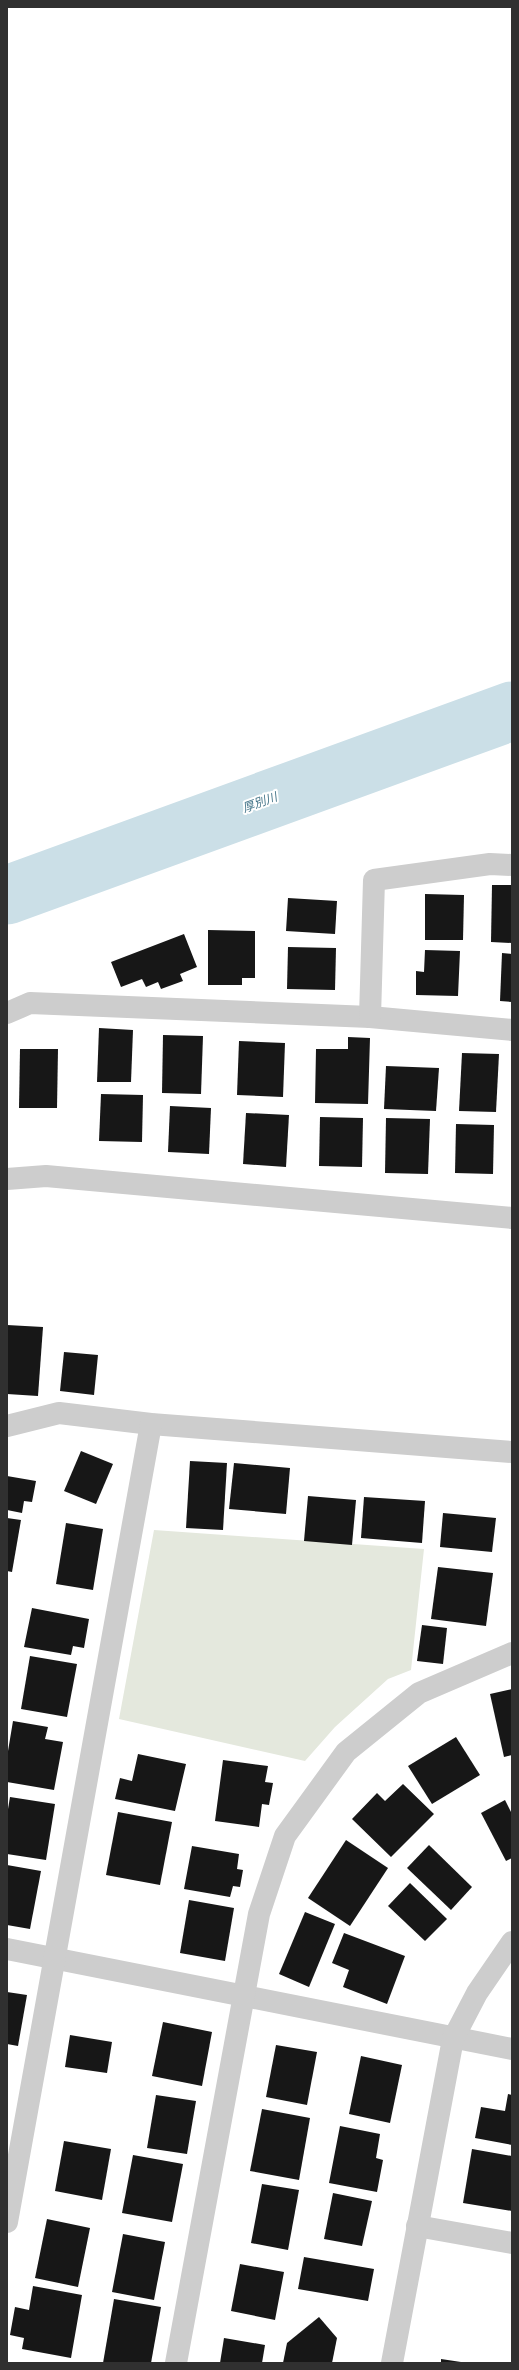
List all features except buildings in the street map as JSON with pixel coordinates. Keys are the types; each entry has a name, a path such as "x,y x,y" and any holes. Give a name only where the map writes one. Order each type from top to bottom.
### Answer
{"street":[{"path":"370,1017 374,880 490,864 512,864"},
{"path":"7,1013 30,1003 370,1017 512,1030"},
{"path":"7,1179 46,1176 512,1218"},
{"path":"7,1426 59,1412 151,1424 512,1452"},
{"path":"7,2222 151,1424"},
{"path":"176,2363 242,1994 258,1914 285,1836 346,1752 419,1693 512,1653"},
{"path":"392,2363 453,2039 477,1993 512,1942"},
{"path":"7,1949 242,1994 453,2039 512,2050"},
{"path":"417,2226 512,2243"}],"shaded area":[{"path":"154,1530 424,1549 411,1670 388,1679 335,1727 305,1761 119,1719"}],"waterway":[{"name":"厚別川","path":"7,895 512,711"}]}
